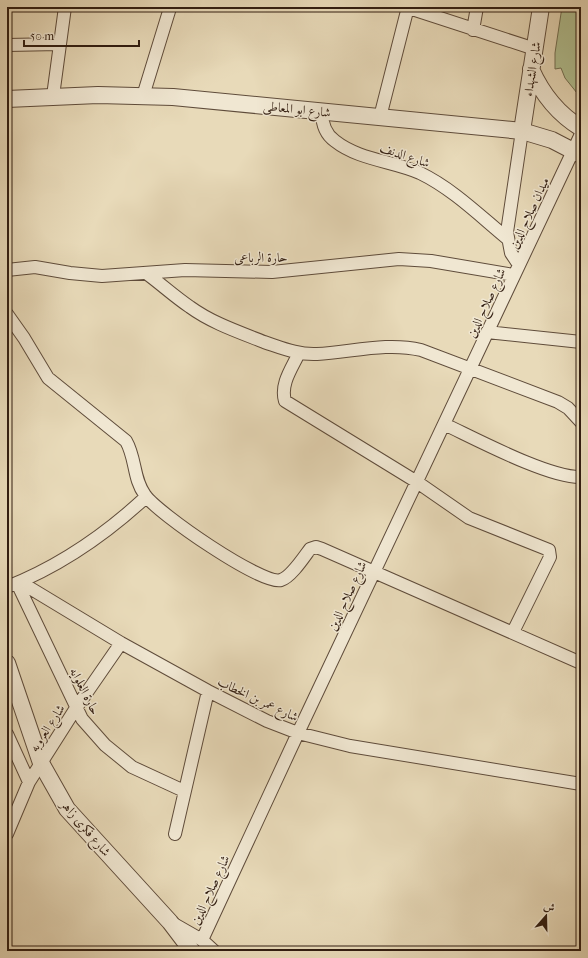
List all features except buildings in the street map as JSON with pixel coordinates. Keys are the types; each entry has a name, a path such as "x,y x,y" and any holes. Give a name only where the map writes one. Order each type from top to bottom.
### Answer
{"street":[{"path":"53,96 65,7"},
{"path":"380,117 407,7 473,30 535,49"},
{"path":"473,30 477,7"},
{"name":"شارع الشهداء","path":"522,131 541,7"},
{"path":"143,96 170,8"},
{"path":"7,45 59,44"},
{"path":"531,69 538,84 552,104 581,128"},
{"name":"شارع ابو المعاطى","path":"7,99 53,96 143,96 380,117 522,131 545,137 577,153"},
{"name":"شارع الدنف","path":"322,112 322,122 326,132 337,143 366,156 419,173 438,183 455,195 508,239"},
{"name":"ميدان صلاح الدين","path":"517,270 508,239 508,224 522,131"},
{"name":"ميدان صلاح الدين","path":"517,270 577,153 581,134"},
{"name":"حارة الرباعى","path":"7,270 27,266 91,275 198,270 260,272 290,271 365,261 398,259 517,270"},
{"name":"شارع صلاح الدين","path":"197,946 517,270"},
{"path":"146,273 190,307 208,318 282,349 299,353 316,354 404,347 421,350 558,402 568,408 581,422"},
{"path":"7,314 24,338 48,378 126,441 131,449 136,477 146,497 166,516 212,547 272,580 281,580 288,576 310,549 316,547 374,571 581,663"},
{"path":"487,332 581,342"},
{"path":"299,353 283,386 282,393 285,401 416,482 469,518 485,526 549,550 550,557 513,632"},
{"path":"444,424 528,462 570,476 581,477"},
{"path":"15,584 86,545 111,527 146,497"},
{"name":"شارع عمر بن الخطاب","path":"15,584 208,691 267,721 298,733 350,746 581,784"},
{"name":"حارة العلوايه","path":"15,584 82,719 97,737 123,760 145,774 184,791"},
{"name":"شارع العروبه","path":"7,834 29,782 76,708 121,644"},
{"name":"شارع فكرى زاهر","path":"7,663 41,763 58,794 78,822 170,922 197,946"},
{"path":"175,834 208,691"},
{"path":"7,734 29,782"},
{"path":"197,946 214,951"}],"green space":[{"path":"562,7 581,7 581,98 565,78 561,68 555,69 555,53"}]}
